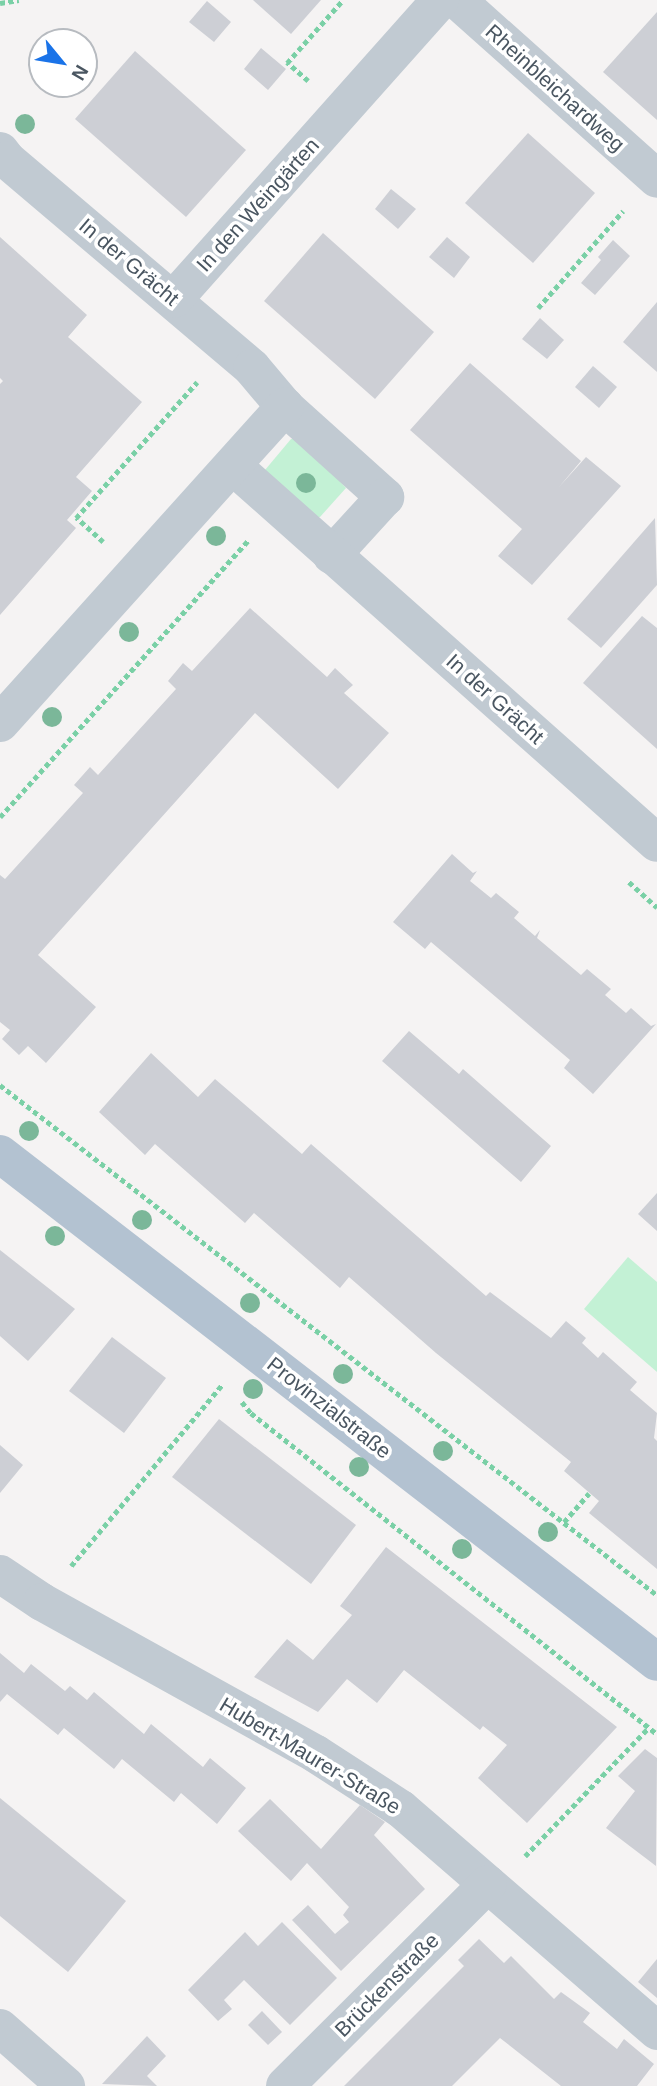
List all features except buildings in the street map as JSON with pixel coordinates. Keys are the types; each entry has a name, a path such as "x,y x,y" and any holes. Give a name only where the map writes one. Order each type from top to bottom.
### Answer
{"main road":[{"name":"Provinzialstraße","path":"0,1154 657,1662"}],"street":[{"name":"In den Weingärten","path":"174,299 440,0"},
{"name":"Rheinbleichardweg","path":"457,0 656,178"},
{"name":"In der Grächt","path":"0,150 7,160 174,299 252,368 285,407 385,497 332,555"},
{"path":"0,723 285,407"},
{"name":"In der Grächt","path":"233,466 657,843"},
{"name":"Hubert-Maurer-Straße","path":"0,1574 42,1602 316,1754 401,1809 657,2031"},
{"name":"Brückenstraße","path":"285,2086 491,1886"},
{"path":"0,2028 66,2086"}],"path":[{"path":"0,3 19,0"},
{"path":"342,111 287,63 343,0"},
{"path":"538,308 656,178"},
{"path":"90,531 76,518 203,376"},
{"path":"0,817 279,507"},
{"path":"0,1085 657,1595"},
{"path":"42,1602 225,1381"},
{"path":"564,1522 589,1493"},
{"path":"491,1886 648,1728"}],"green space":[{"path":"291,439 301,439 346,488 320,517 310,517 265,470"},
{"path":"628,1257 657,1282 657,1372 584,1309"}]}
